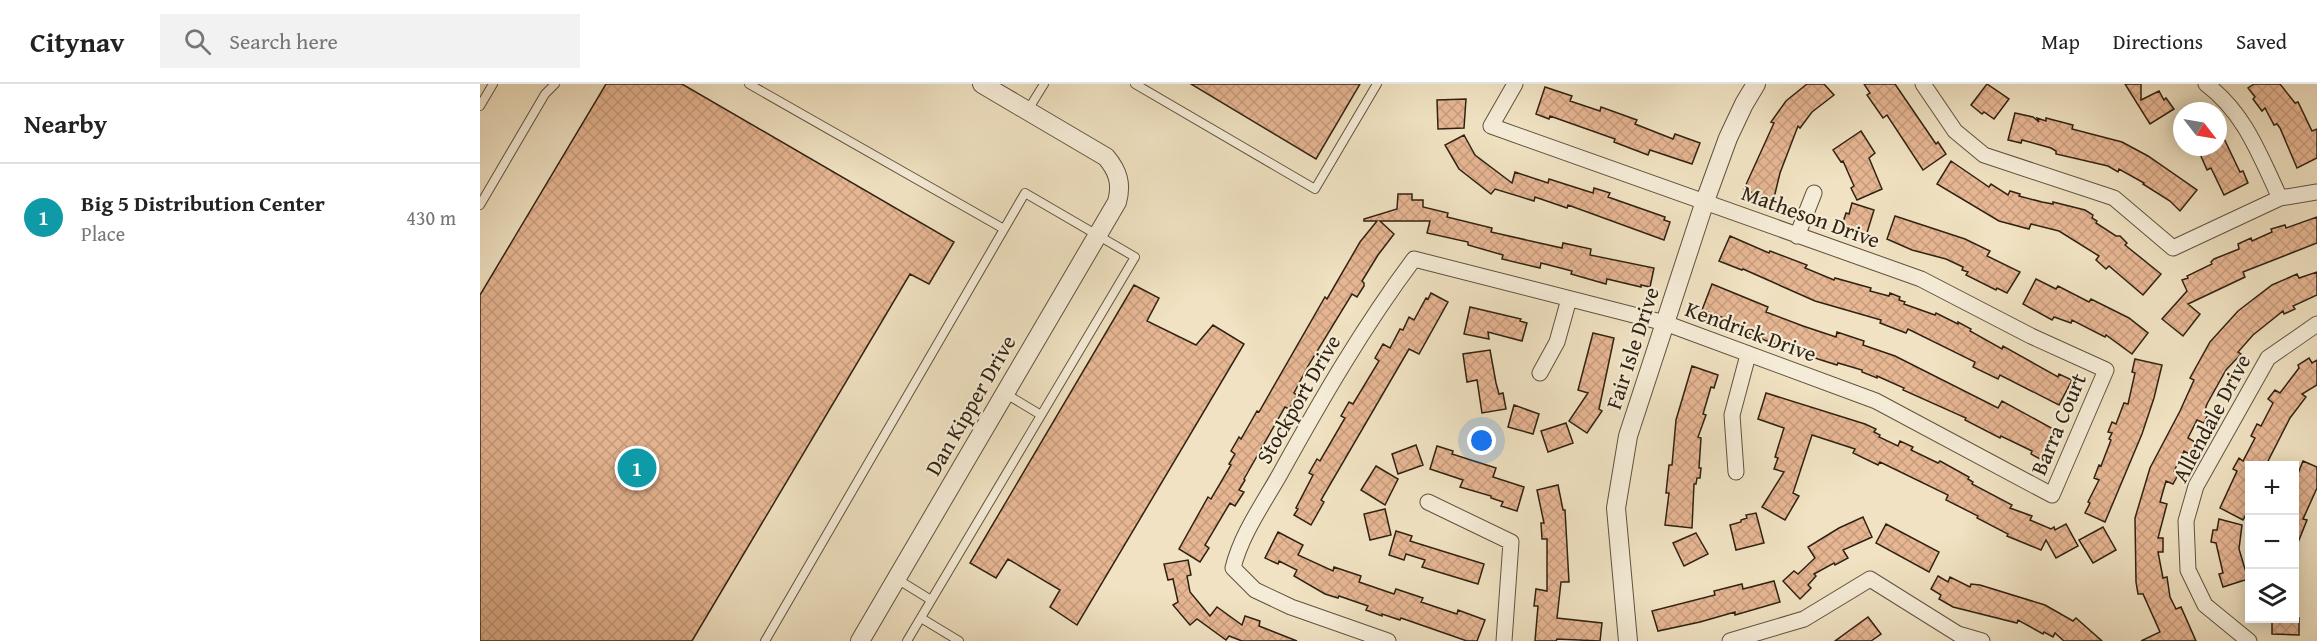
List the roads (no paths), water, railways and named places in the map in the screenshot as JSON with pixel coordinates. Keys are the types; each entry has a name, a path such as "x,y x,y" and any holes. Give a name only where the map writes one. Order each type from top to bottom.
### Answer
{"street":[{"path":"982,84 1027,112"},
{"name":"Matheson Drive","path":"1515,84 1491,126 1921,279 2031,336 2106,370"},
{"name":"Fair Isle Drive","path":"1628,641 1616,508 1629,436 1705,201 1728,138 1756,84"},
{"path":"1923,84 1955,130 1984,155 2114,198 2173,248 2280,198 2317,192"},
{"path":"2206,84 2227,101 2248,131 2280,198"},
{"name":"Dan Kipper Drive","path":"860,641 1117,202 1120,191 1119,177 1106,157 1027,112"},
{"path":"1797,236 1814,193"},
{"name":"Kendrick Drive","path":"1414,259 1665,323 1876,401 2052,495"},
{"name":"Stockport Drive","path":"1388,641 1291,607 1255,590 1233,568 1246,535 1319,403 1363,331 1414,259"},
{"path":"1540,373 1557,342 1569,299"},
{"name":"Allendale Drive","path":"2249,641 2205,605 2188,570 2186,521 2196,486 2268,358 2317,324"},
{"path":"1736,472 1732,415 1748,355"},
{"name":"Barra Court","path":"2052,495 2106,370"},
{"path":"1428,502 1511,542 1504,641"},
{"path":"1730,641 1804,619 1870,579 1957,637 1982,641"}],"lane":[{"path":"480,106 493,84"},
{"path":"480,205 545,94 555,84"},
{"path":"749,84 1004,229"},
{"path":"1027,112 1044,84"},
{"path":"1135,84 1316,189 1377,84"},
{"path":"765,641 1025,193 1134,257 907,641"},
{"path":"1004,393 1041,415"},
{"path":"897,579 932,600"},
{"path":"921,618 959,641"}],"place":[{"name":"Big 5 Distribution Center","path":"637,468"}]}
